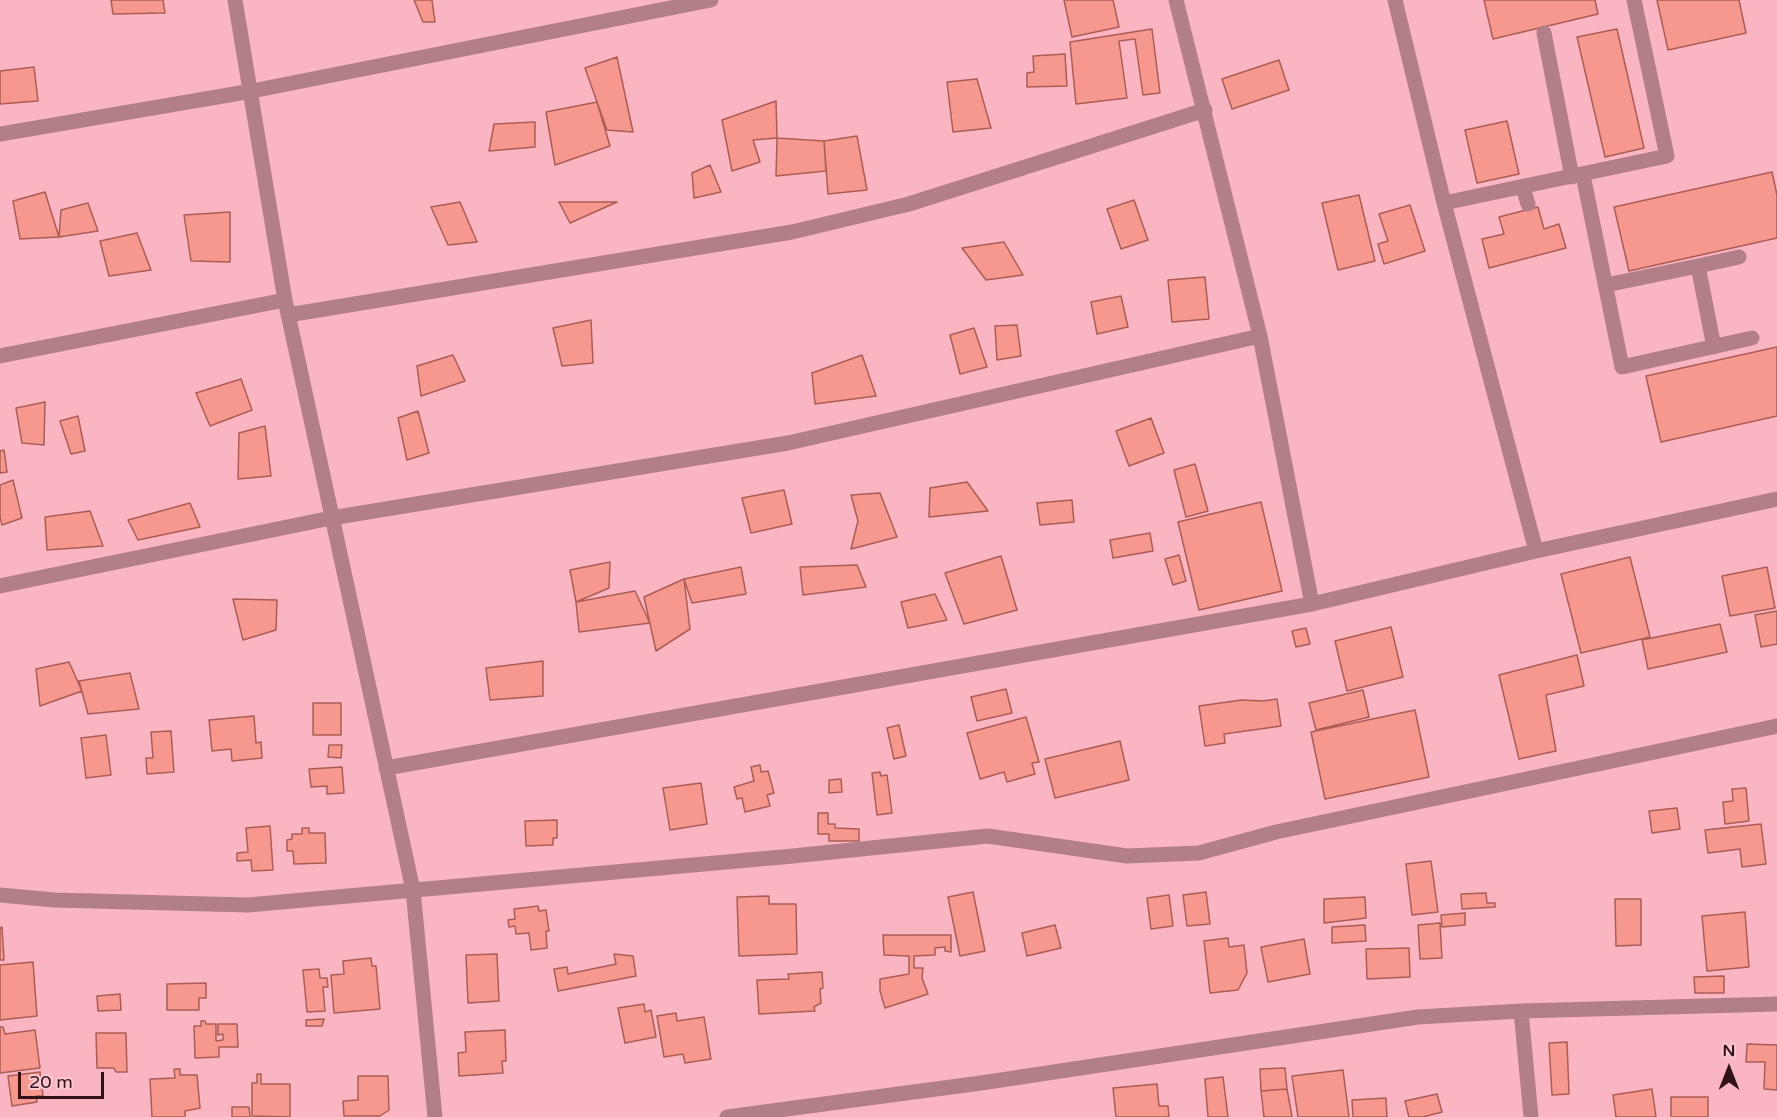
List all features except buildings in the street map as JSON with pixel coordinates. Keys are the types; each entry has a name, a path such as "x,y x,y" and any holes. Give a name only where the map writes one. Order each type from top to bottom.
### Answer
{"street":[{"path":"235,0 287,307 413,890 435,1117"},
{"path":"0,134 252,91 711,0"},
{"path":"1176,0 1260,336 1312,604"},
{"path":"1395,0 1444,203 1536,551"},
{"path":"1444,203 1667,156 1634,0"},
{"path":"1544,33 1606,285 1622,367 1752,338"},
{"path":"0,356 287,307 792,232 909,204 1205,110"},
{"path":"1523,188 1528,204"},
{"path":"1606,285 1739,256"},
{"path":"1698,266 1714,346"},
{"path":"0,586 331,518 788,443 1260,336"},
{"path":"386,768 1312,604 1536,551 1777,499"},
{"path":"0,895 54,900 248,905 793,856 988,836 1128,856 1199,853 1276,832 1777,726"},
{"path":"727,1117 981,1083 1418,1017 1521,1011 1777,1004"},
{"path":"1521,1011 1531,1117"}]}
